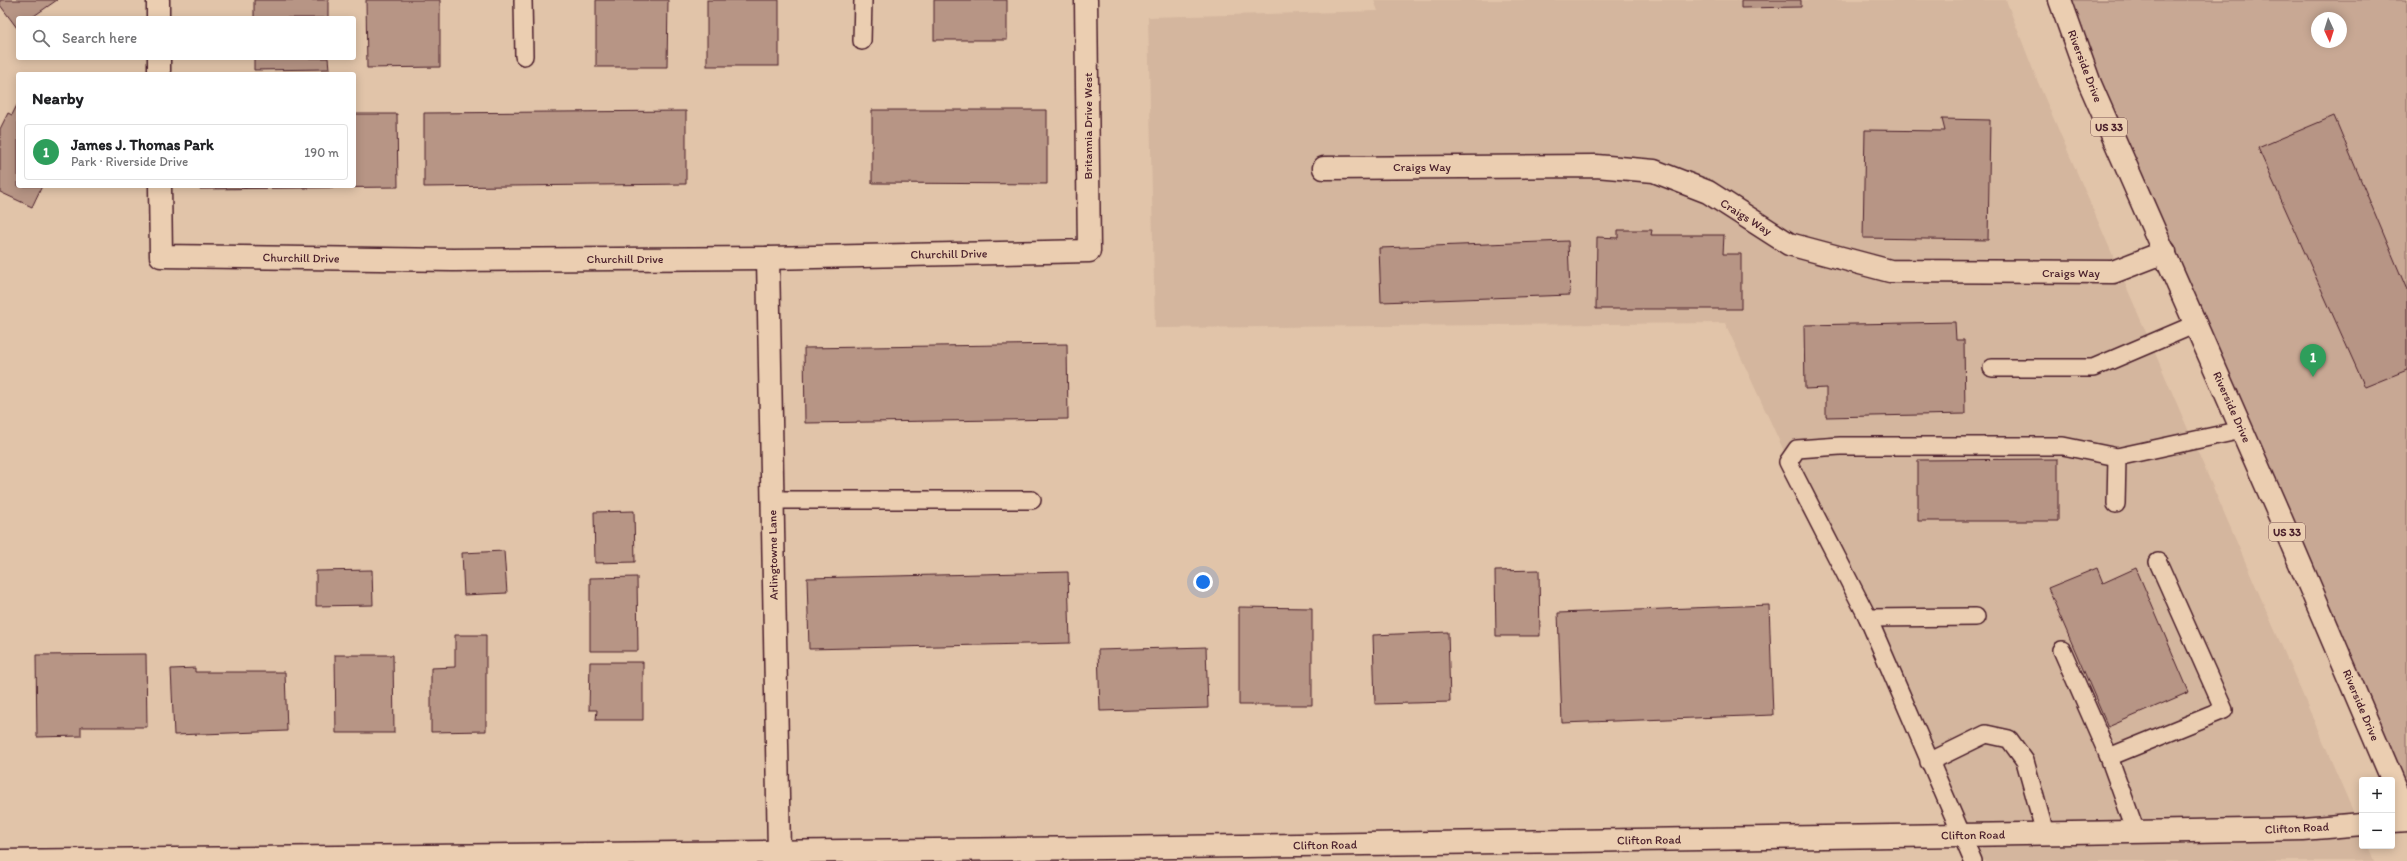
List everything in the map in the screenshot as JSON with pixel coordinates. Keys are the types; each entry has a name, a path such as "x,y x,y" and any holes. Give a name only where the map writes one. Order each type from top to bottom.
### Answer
{"street":[{"path":"158,0 158,16"},
{"name":"Britannia Drive West","path":"1086,0 1089,252"},
{"name":"Riverside Drive","path":"2060,0 2090,84 2196,324 2407,814"},
{"path":"159,60 159,72"},
{"name":"Craigs Way","path":"1324,168 1596,166 1654,171 1708,192 1789,244 1890,271 2113,272 2164,252"},
{"name":"Churchill Drive","path":"160,188 161,256 453,260 768,258 1089,252"},
{"name":"Arlingtowne Lane","path":"768,258 779,852"},
{"path":"2395,821 2407,820"},
{"name":"Clifton Road","path":"0,861 779,852 1961,835 2302,829 2359,824"}],"lane":[{"path":"523,0 524,56"},
{"path":"862,41 864,0"},
{"path":"1992,368 2093,368 2196,324"},
{"path":"1972,861 1868,618 1788,462 1796,449 1840,446 2063,446 2117,457 2242,430"},
{"path":"2116,504 2117,457"},
{"path":"772,500 1032,500"},
{"path":"2109,757 2224,710 2158,562"},
{"path":"1868,618 1976,617"},
{"path":"2062,650 2109,757 2136,832"},
{"path":"1929,762 1986,734 2009,739 2025,761 2044,833"}],"shaded area":[{"path":"1374,0 2006,0 2037,80 2359,825 2359,849 2369,849 2374,861 1973,861 1725,323 1155,328 1148,17 1378,11"},
{"path":"2060,0 2407,0 2407,814 2395,786 2395,777 2391,777"}],"building":[{"path":"0,0 57,0 34,16 16,16 16,27 0,5"},
{"path":"254,0 328,0 328,16 254,16"},
{"path":"366,0 440,0 440,67 367,68"},
{"path":"596,0 668,0 667,67 596,67"},
{"path":"707,0 779,0 779,66 707,66"},
{"path":"934,0 1007,0 1007,40 934,40"},
{"path":"1741,0 1801,0 1801,7 1741,8"},
{"path":"254,60 328,60 329,69 254,70"},
{"path":"16,107 16,188 41,188 32,207 0,192 0,129 8,113 12,115"},
{"path":"872,110 1047,110 1047,184 872,183"},
{"path":"686,111 686,184 424,187 424,113"},
{"path":"356,114 397,114 398,187 356,187"},
{"path":"2334,116 2407,290 2407,370 2365,387 2258,148"},
{"path":"1942,119 1990,120 1988,240 1863,238 1865,130 1945,131"},
{"path":"200,188 299,188 200,189"},
{"path":"1618,230 1652,230 1651,235 1724,235 1723,254 1741,254 1741,309 1596,309 1597,237 1618,238"},
{"path":"1568,241 1570,295 1381,302 1379,248"},
{"path":"1955,322 1956,340 1964,340 1965,414 1826,417 1826,388 1805,389 1804,325"},
{"path":"1067,344 1068,419 805,423 804,348"},
{"path":"2058,459 2058,521 1918,521 1918,460"},
{"path":"634,511 635,562 595,563 594,512"},
{"path":"504,551 507,593 464,595 462,553"},
{"path":"2097,568 2103,583 2136,568 2189,692 2108,727 2048,588"},
{"path":"372,570 373,605 316,606 316,571"},
{"path":"1539,570 1540,636 1496,636 1495,571"},
{"path":"1068,572 1070,643 809,649 807,578"},
{"path":"637,577 638,651 590,651 590,578"},
{"path":"1769,605 1773,715 1562,723 1558,613"},
{"path":"1239,607 1312,608 1312,705 1239,705"},
{"path":"1448,632 1450,702 1375,704 1373,635"},
{"path":"455,635 486,635 486,731 431,732 431,668 455,667"},
{"path":"1206,647 1208,708 1100,711 1098,650"},
{"path":"146,654 147,727 81,727 81,736 37,737 36,655"},
{"path":"335,655 393,655 394,733 336,733"},
{"path":"590,662 643,662 643,720 596,720 597,710 589,710"},
{"path":"195,668 195,672 285,672 287,731 174,735 171,669"}],"place":[{"name":"James J. Thomas Park","path":"2313,377"}]}
